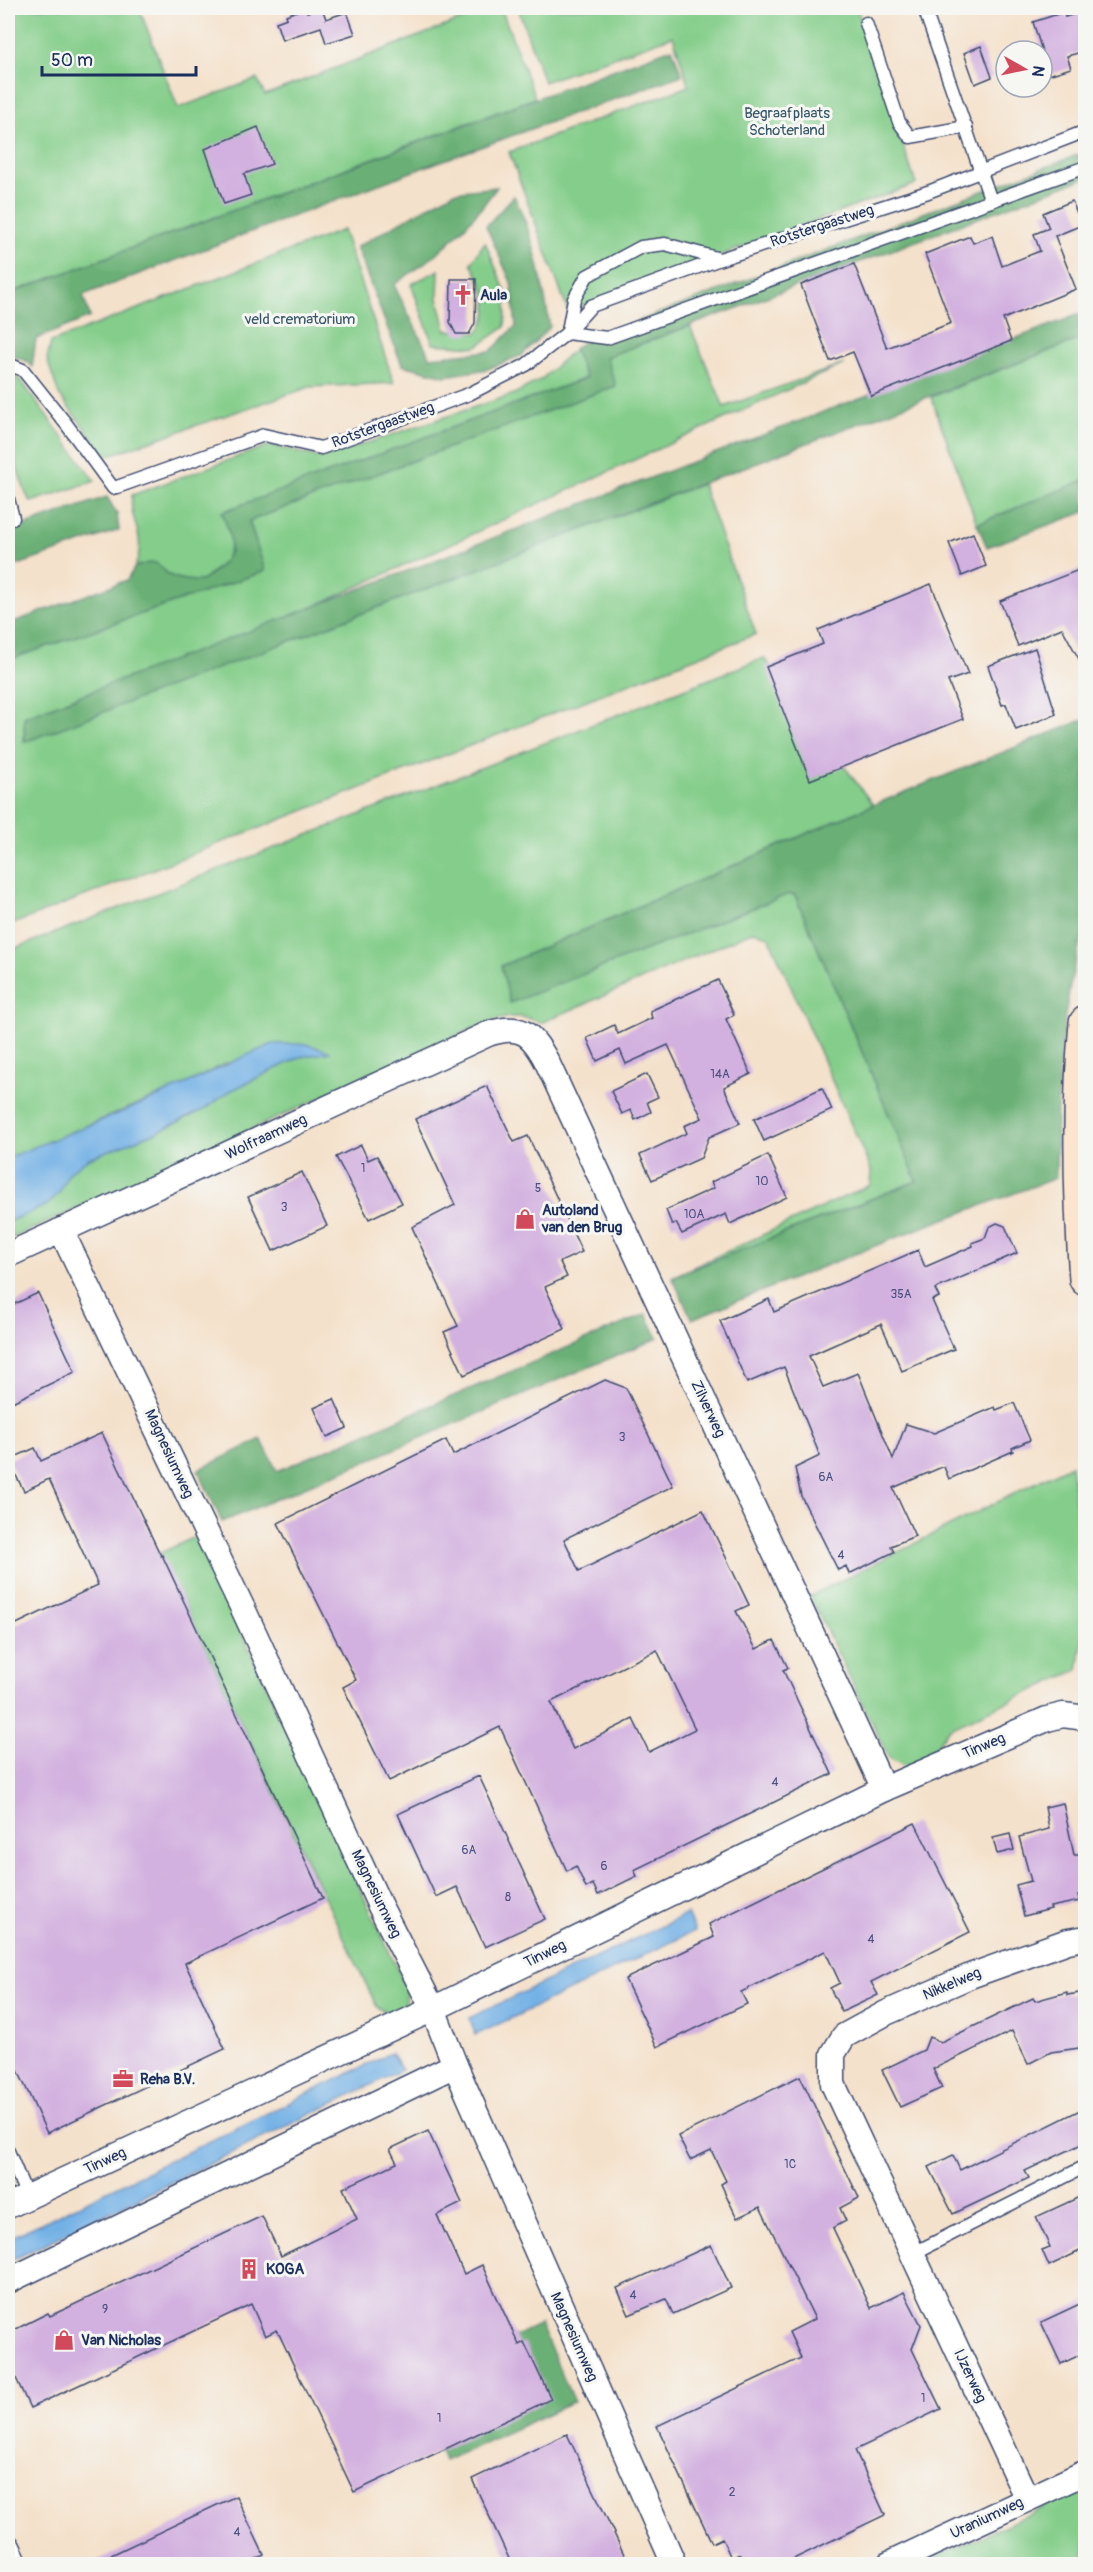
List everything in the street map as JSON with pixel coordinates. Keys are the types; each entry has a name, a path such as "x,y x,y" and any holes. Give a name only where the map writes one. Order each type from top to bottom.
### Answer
{"street":[{"path":"1086,1023 1080,1112 1081,1196 1086,1279"},
{"name":"Wolfraamweg","path":"8,1256 488,1034 509,1029 526,1034"},
{"name":"Zilverweg","path":"526,1034 537,1043 547,1062 884,1789"},
{"name":"Magnesiumweg","path":"62,1230 381,1906 433,2009 455,2065 674,2565"},
{"name":"Tinweg","path":"17,2201 433,2009 884,1789 1047,1719 1064,1715 1086,1718"},
{"name":"Nikkelweg","path":"833,2054 844,2036 886,2013 970,1976 1068,1941 1086,1938"},
{"name":"IJzerweg","path":"833,2054 833,2084 1028,2499"},
{"path":"8,2281 455,2065"},
{"name":"Uraniumweg","path":"889,2565 1086,2472"},
{"path":"8,2547 16,2565"}],"lane":[{"path":"924,8 991,201"},
{"path":"866,23 899,122 910,137 966,128"},
{"name":"Rotstergaastweg","path":"8,364 22,370 115,488 264,435 321,448 469,394 526,365 567,333 591,306 720,259 928,192 1086,131"},
{"path":"720,259 665,244 641,247 587,276 574,299 567,333 607,338 1086,167"},
{"path":"8,499 13,518"},
{"path":"8,2151 17,2201"},
{"path":"912,2254 1086,2166"}],"green space":[{"path":"8,8 139,8 178,108 257,79 265,95 492,8 501,8 535,98 8,294"},
{"name":"Begraafplaats Schoterland","path":"518,8 857,8 916,184 568,311 509,152 689,86 673,36 544,82"},
{"path":"672,48 682,75 422,168 83,295 90,317 36,339 32,367 27,361 8,355 8,294"},
{"path":"1085,152 1085,178 606,357 616,386 249,521 265,571 8,660 8,624 127,580 135,567 155,563 173,577 202,581 221,565 230,551 231,544 222,512 586,378 574,349 583,342"},
{"path":"497,187 448,244 394,285 430,357 491,351 516,326 511,282 486,226 514,196 533,243 550,327 522,355 488,369 445,376 402,365 356,247 454,192"},
{"name":"veld crematorium","path":"343,230 394,383 310,387 106,456 59,395 47,359 51,342"},
{"path":"485,242 507,295 505,327 476,347 433,344 411,284 439,270 438,298 446,330 477,333 483,324 487,306 484,290 471,263"},
{"path":"1085,312 1085,337 25,742 24,717"},
{"path":"690,326 724,407 844,364 302,612 24,717 24,742 702,484 756,634 8,926 8,660 265,571 249,521 615,386 605,357"},
{"path":"1085,337 1085,480 977,524 931,397"},
{"path":"574,349 586,378 222,512 232,540 226,560 202,581 173,577 155,563 135,567 139,537 133,513 132,495 270,445 322,458 514,394 542,379"},
{"path":"8,374 13,374 22,382 95,481 31,502 26,494 8,441"},
{"path":"1085,480 1085,512 987,547 977,524"},
{"path":"107,497 117,514 119,530 12,567 8,554 8,531"},
{"path":"764,658 873,805 501,966 789,894 795,895 917,1181 672,1277 870,1185 871,1170 769,937 754,931 541,1023 514,1017 472,1029 8,1240 8,1222 47,1204 59,1193 69,1172 89,1158 157,1132 205,1109 230,1091 300,1057 329,1052 226,1063 182,1086 8,1158 8,951"},
{"path":"1085,719 1085,929 1072,974 1061,1044 1056,1178 915,1230 692,1319 672,1277 917,1181 795,895 789,894 510,1003 501,966 873,805"},
{"path":"646,1314 658,1338 222,1522 198,1470 261,1439 277,1471"},
{"path":"1071,1465 1086,1586 1085,1622 1078,1670 948,1729 928,1761 912,1770 889,1758 810,1596"},
{"path":"197,1536 406,1988 405,2002 394,2017 377,2007 160,1553"},
{"path":"540,2324 574,2402 444,2461 415,2384"},
{"path":"1085,2488 1085,2564 922,2564 1075,2493"}],"water":[{"path":"273,1044 306,1044 331,1052 300,1057 230,1091 205,1109 157,1132 89,1158 69,1172 59,1193 47,1205 8,1222 8,1158 138,1105"},
{"path":"687,1914 695,1931 476,2035 469,2018"},
{"path":"391,2053 402,2070 8,2262 8,2239"}],"building":[{"path":"305,8 307,12 322,8 326,19 347,12 355,34 326,43 321,27 282,40 276,22 287,18 286,15"},
{"path":"1086,11 1086,51 1067,56 1071,68 1054,73 1054,39 1038,39 1033,22 1064,12 1065,17"},
{"path":"981,46 992,77 975,84 964,53"},
{"path":"258,127 272,164 244,174 251,195 224,204 205,149"},
{"path":"1072,201 1082,225 1055,236 1076,289 1003,319 1011,341 871,396 853,352 830,361 801,285 854,264 887,348 951,323 925,254 970,236 973,243 992,236 1002,266 1040,251 1034,234 1049,228 1043,213"},
{"path":"451,279 476,279 475,323 469,334 456,334 450,322"},
{"path":"973,533 986,566 962,576 949,543"},
{"path":"1086,567 1086,672 1062,628 1018,646 1000,601"},
{"path":"931,584 968,674 948,681 963,719 810,780 766,667 823,644 818,630"},
{"path":"1035,648 1056,714 1016,730 1006,704 1002,705 988,666"},
{"path":"718,980 734,1015 726,1019 751,1074 724,1087 740,1123 709,1137 701,1158 652,1180 640,1155 687,1133 684,1126 702,1118 668,1045 626,1064 620,1050 597,1061 587,1038 614,1025 618,1034 652,1018 650,1011"},
{"path":"647,1074 658,1097 647,1102 651,1112 635,1120 631,1110 622,1114 611,1091"},
{"path":"487,1086 514,1142 528,1136 582,1252 560,1262 567,1277 545,1287 565,1329 464,1375 444,1332 458,1326 412,1227 455,1205 415,1119"},
{"path":"822,1088 832,1110 764,1141 754,1119"},
{"path":"361,1145 368,1160 377,1156 402,1203 369,1219 336,1157"},
{"path":"768,1155 787,1197 730,1224 726,1214 682,1234 676,1223 672,1225 666,1210 714,1188 711,1182"},
{"path":"302,1172 327,1226 273,1251 248,1197"},
{"path":"997,1223 1005,1226 1017,1253 935,1289 939,1297 932,1300 954,1349 902,1371 881,1324 809,1356 823,1387 858,1373 893,1459 906,1424 934,1433 995,1407 996,1410 1014,1403 1030,1440 1012,1448 1013,1451 949,1479 942,1467 893,1488 915,1536 891,1546 894,1552 849,1574 846,1566 838,1570 801,1496 795,1468 820,1456 784,1367 747,1383 720,1321 769,1299 774,1312 918,1250 925,1267 973,1246 972,1243 985,1238 989,1227"},
{"path":"38,1293 75,1372 8,1404 8,1307"},
{"path":"605,1380 626,1388 673,1486 564,1539 579,1571 703,1510 749,1605 736,1611 756,1649 774,1640 788,1668 783,1670 832,1774 634,1870 637,1876 598,1895 593,1884 586,1888 576,1866 567,1871 500,1727 389,1781 343,1687 356,1680 278,1523 446,1440 453,1455","holes":["657,1650 695,1729 649,1752 633,1719 573,1749 551,1702"]},
{"path":"334,1399 347,1428 327,1437 314,1408"},
{"path":"102,1433 162,1555 323,1898 185,1963 225,2049 47,2133 8,2049 8,1628 98,1585 49,1479 24,1491 8,1460 35,1448 41,1461"},
{"path":"479,1776 545,1919 485,1947 457,1887 436,1897 398,1814"},
{"path":"1063,1803 1074,1855 1086,1855 1086,1894 1078,1895 1080,1901 1050,1907 1051,1909 1024,1916 1016,1885 1031,1881 1019,1837 1049,1829 1045,1807"},
{"path":"915,1823 970,1932 871,1982 878,1995 842,2012 830,1988 840,1983 825,1951 741,1992 747,2004 657,2047 625,1979 714,1937 709,1924"},
{"path":"1010,1834 1014,1850 997,1854 993,1838"},
{"path":"1067,1992 1067,1995 1086,1992 1086,2047 1051,2052 1028,2064 1012,2031 933,2069 942,2088 900,2107 882,2070 924,2050 929,2037 941,2042 1033,1998 1035,2001"},
{"path":"800,2076 859,2198 840,2208 846,2221 833,2228 871,2308 904,2292 921,2325 912,2349 941,2409 855,2450 885,2515 781,2565 745,2565 740,2554 731,2558 722,2538 712,2543 657,2426 801,2358 789,2332 815,2319 760,2207 737,2218 721,2184 726,2181 711,2150 690,2160 678,2136"},
{"path":"1086,2107 1086,2142 1025,2171 1029,2178 953,2214 929,2167 953,2155 960,2170"},
{"name":"KOGA","path":"428,2131 462,2203 437,2215 464,2274 482,2265 519,2345 524,2342 551,2399 354,2492 277,2330 265,2336 251,2304 30,2408 8,2361 8,2333 48,2313 50,2316 262,2216 281,2256 357,2219 343,2188 397,2163 390,2149"},
{"path":"1086,2194 1086,2248 1049,2266 1042,2250 1050,2247 1036,2217"},
{"path":"711,2245 731,2288 673,2314 666,2299 629,2315 617,2288"},
{"path":"1086,2301 1086,2352 1061,2364 1041,2322"},
{"path":"567,2434 629,2565 512,2565 472,2479"},
{"path":"236,2496 264,2555 244,2565 90,2565"}],"place":[{"name":"Aula","path":"463,295"},
{"name":"Autoland van den Brug","path":"525,1219"},
{"name":"Reha B.V.","path":"123,2079"},
{"name":"KOGA","path":"249,2269"},
{"name":"Van Nicholas","path":"64,2340"}]}
